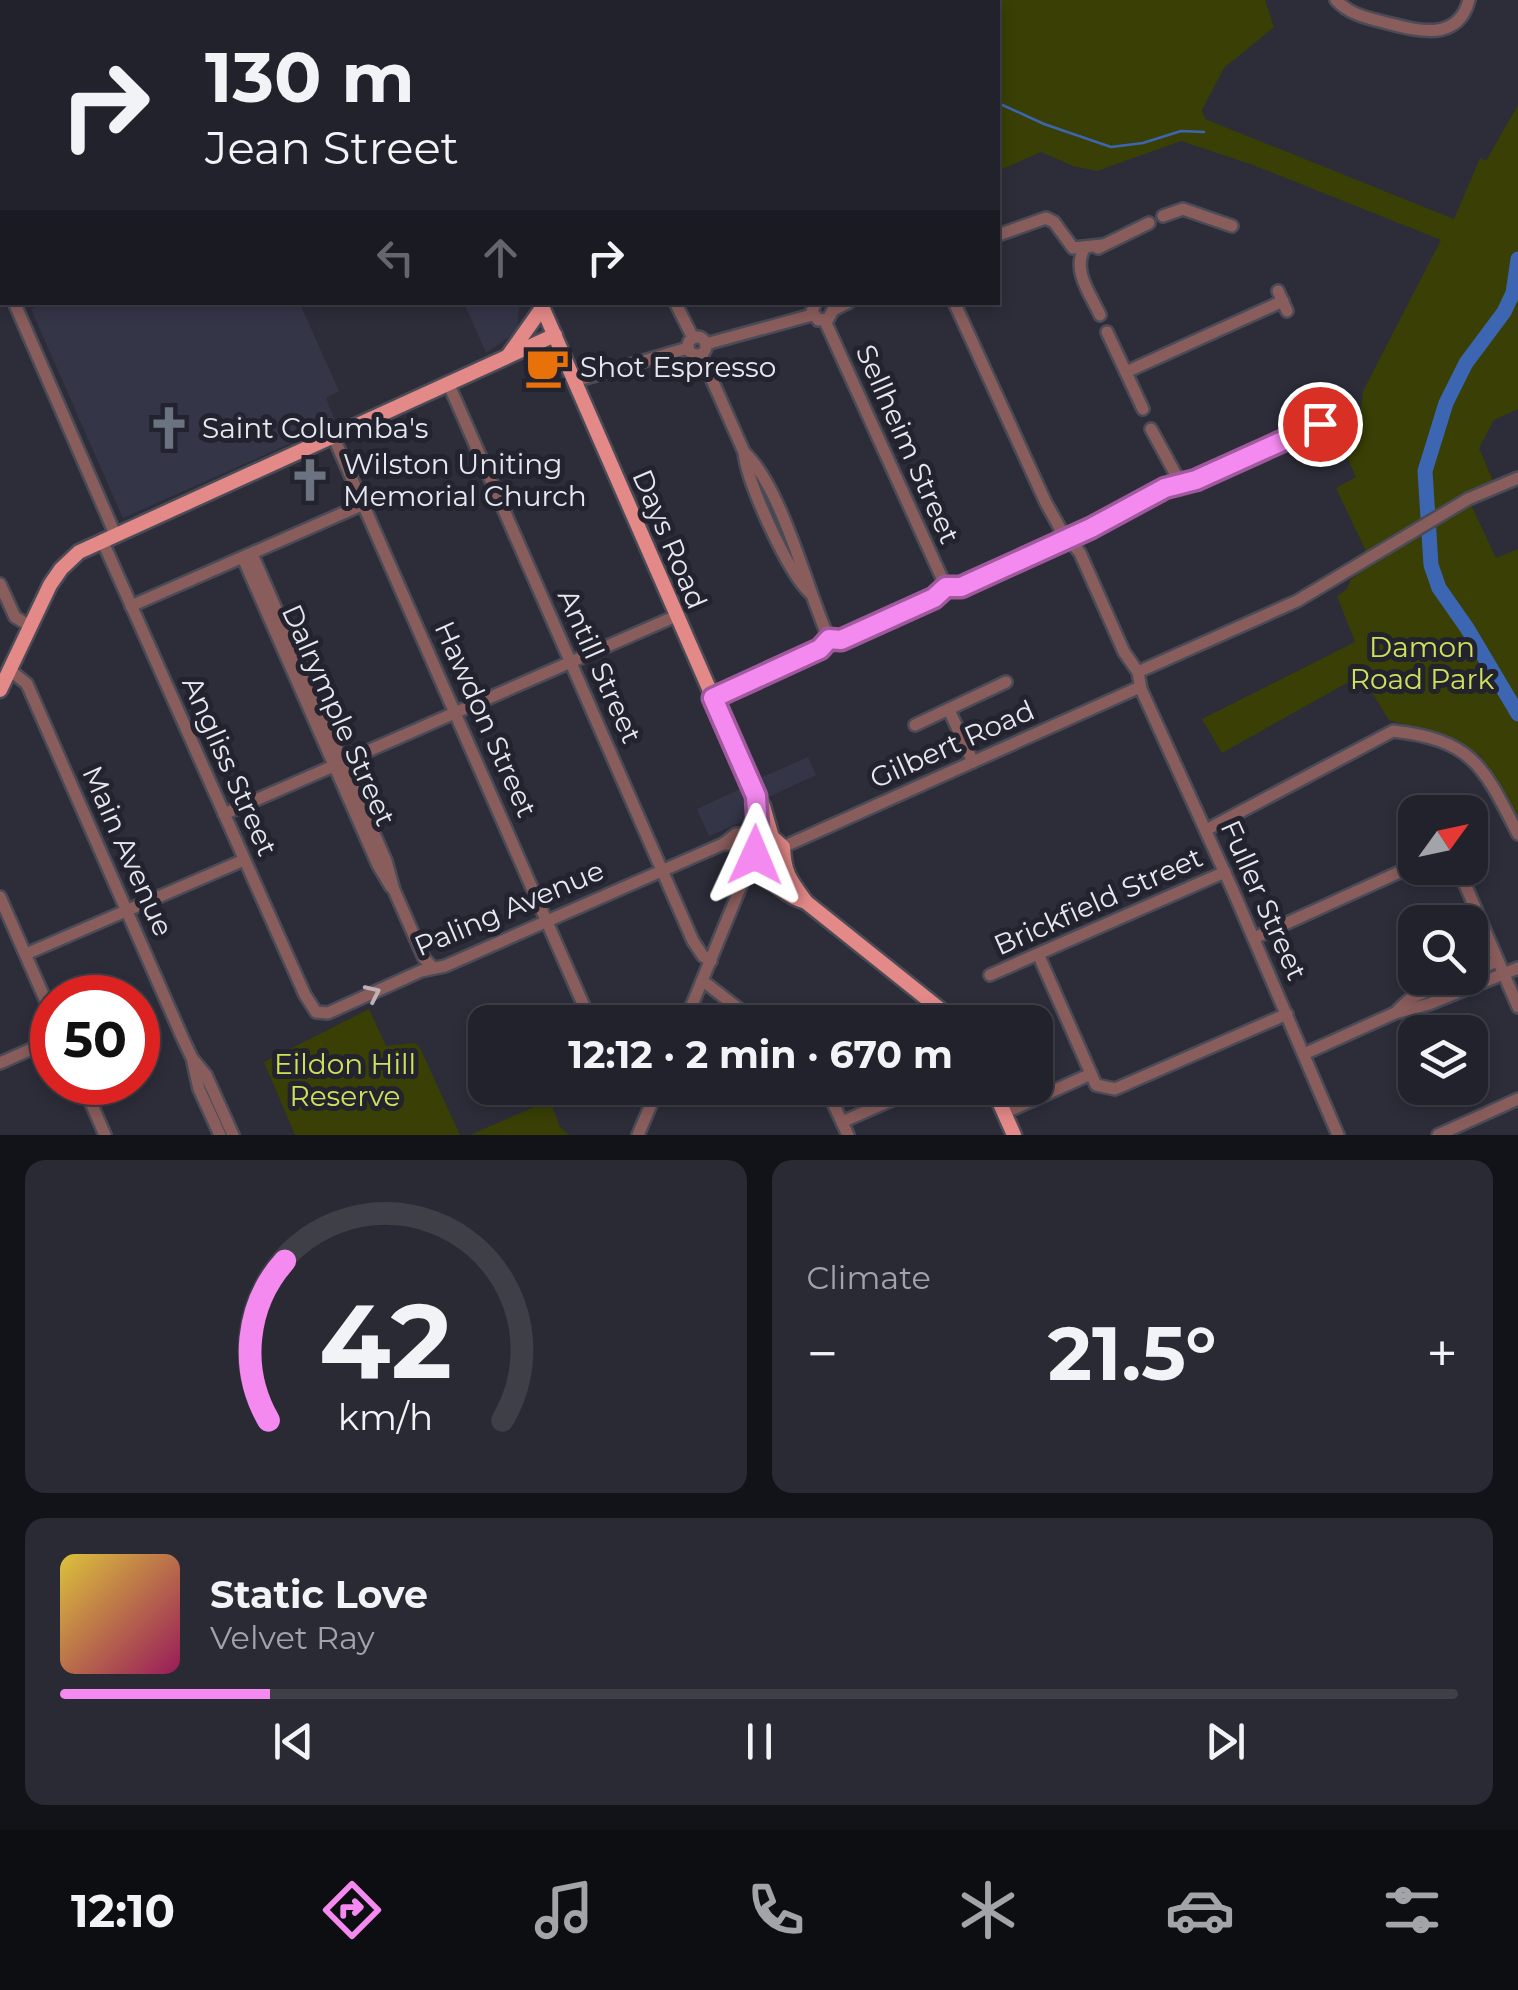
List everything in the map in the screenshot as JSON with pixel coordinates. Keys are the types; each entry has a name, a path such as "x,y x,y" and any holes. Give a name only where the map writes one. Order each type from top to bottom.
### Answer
{"main road":[{"path":"504,360 541,305"},
{"name":"Days Road","path":"541,305 756,796 758,830 767,852"},
{"path":"0,690 60,569 75,555 555,335"},
{"path":"767,852 769,875 782,889 806,902 935,1005"},
{"path":"1001,1105 1014,1135"}],"street":[{"path":"1336,0 1357,15 1424,33 1441,30 1460,18 1469,0"},
{"path":"1162,216 1184,209 1232,226"},
{"path":"1000,234 1044,218 1054,222 1066,250 1079,254 1149,223"},
{"path":"1079,254 1080,269 1100,315"},
{"path":"1126,372 1283,301"},
{"name":"Angliss Street","path":"15,305 132,606 314,1011"},
{"path":"676,305 693,354 814,308 818,320 829,311"},
{"path":"955,305 1046,503 1080,553 1124,652 1138,672 1297,601 1468,499 1518,478"},
{"name":"Sellheim Street","path":"829,311 946,587"},
{"path":"1107,332 1142,409"},
{"path":"575,380 690,343"},
{"path":"703,350 744,452 746,467 797,582 810,594 829,639"},
{"name":"Antill Street","path":"449,385 696,948 712,961"},
{"path":"829,639 841,640 934,598 946,587 961,587 1329,420"},
{"path":"1151,429 1177,488"},
{"name":"Hawdon Street","path":"334,436 584,1005"},
{"path":"132,606 364,504"},
{"name":"Dalrymple Street","path":"247,556 339,764 381,872 432,967"},
{"path":"0,584 15,617 30,626"},
{"path":"224,814 676,616"},
{"path":"713,698 820,649 829,639"},
{"name":"Main Avenue","path":"10,670 27,684 192,1058 206,1076 234,1135"},
{"name":"Fuller Street","path":"1138,672 1140,686 1338,1135"},
{"path":"915,725 1006,682"},
{"name":"Gilbert Road","path":"767,852 1140,686"},
{"path":"949,710 973,762"},
{"path":"1206,830 1393,731 1446,742 1467,753 1482,768 1518,834"},
{"name":"Paling Avenue","path":"314,1011 328,1013 432,967 446,966 723,844 767,852"},
{"path":"692,1005 739,895 767,852"},
{"path":"26,954 244,860"},
{"name":"Brickfield Street","path":"990,975 1225,872"},
{"path":"1254,938 1398,873"},
{"path":"1465,885 1518,1006"},
{"path":"0,896 35,975"},
{"path":"1038,954 1096,1085 1114,1089 1286,1014"},
{"path":"1304,1054 1395,1013 1429,1004 1501,967"},
{"path":"1488,969 1518,968"},
{"path":"703,981 734,1005"},
{"path":"1395,1013 1418,995"},
{"path":"0,1063 30,1050"},
{"name":"Main Avenue","path":"192,1058 195,1079 220,1135"},
{"path":"1004,1113 1091,1074"},
{"path":"1438,1135 1518,1099"},
{"path":"92,1105 104,1135"},
{"path":"638,1135 651,1105"},
{"path":"834,1105 848,1135"},
{"path":"842,1122 880,1105"}],"shaded area":[{"path":"41,305 300,305 339,391 326,398 336,423 123,518 31,309"},
{"path":"465,305 519,305 518,328 486,353"},
{"path":"808,757 816,775 766,798 758,779"},
{"path":"740,789 749,819 709,836 697,809"}],"green space":[{"name":"Damon Road Park","path":"1000,0 1265,0 1274,27 1224,68 1202,110 1205,119 1454,219 1480,158 1486,161 1518,105 1518,409 1494,420 1479,448 1493,481 1467,496 1496,558 1518,549 1518,825 1481,756 1456,741 1389,720 1361,675 1222,753 1202,719 1355,642 1337,596 1347,589 1350,580 1372,564 1336,488 1356,477 1337,428 1360,417 1363,391 1441,240 1253,165 1181,141 1097,171 1041,152 1000,170"},
{"name":"Eildon Hill Reserve","path":"369,1009 386,1046 415,1043 420,1048 460,1135 295,1135 264,1062"},
{"name":"Eildon Hill Reserve","path":"539,1105 552,1105 560,1127 569,1135 470,1135"}],"waterway":[{"path":"1000,104 1111,147 1143,143 1181,131 1204,132"},
{"path":"1518,259 1513,293 1504,312 1466,363 1446,403 1425,471 1431,565 1439,588 1518,714"}],"place":[{"name":"Shot Espresso","path":"547,367"},
{"name":"Saint Columba's","path":"169,428"},
{"name":"Wilston Uniting Memorial Church","path":"310,480"}],"route":[{"path":"755,855 762,839 756,796 713,698 820,649 829,639 841,640 934,598 946,587 961,587 1068,539 1165,488 1182,486 1320,424"}]}
